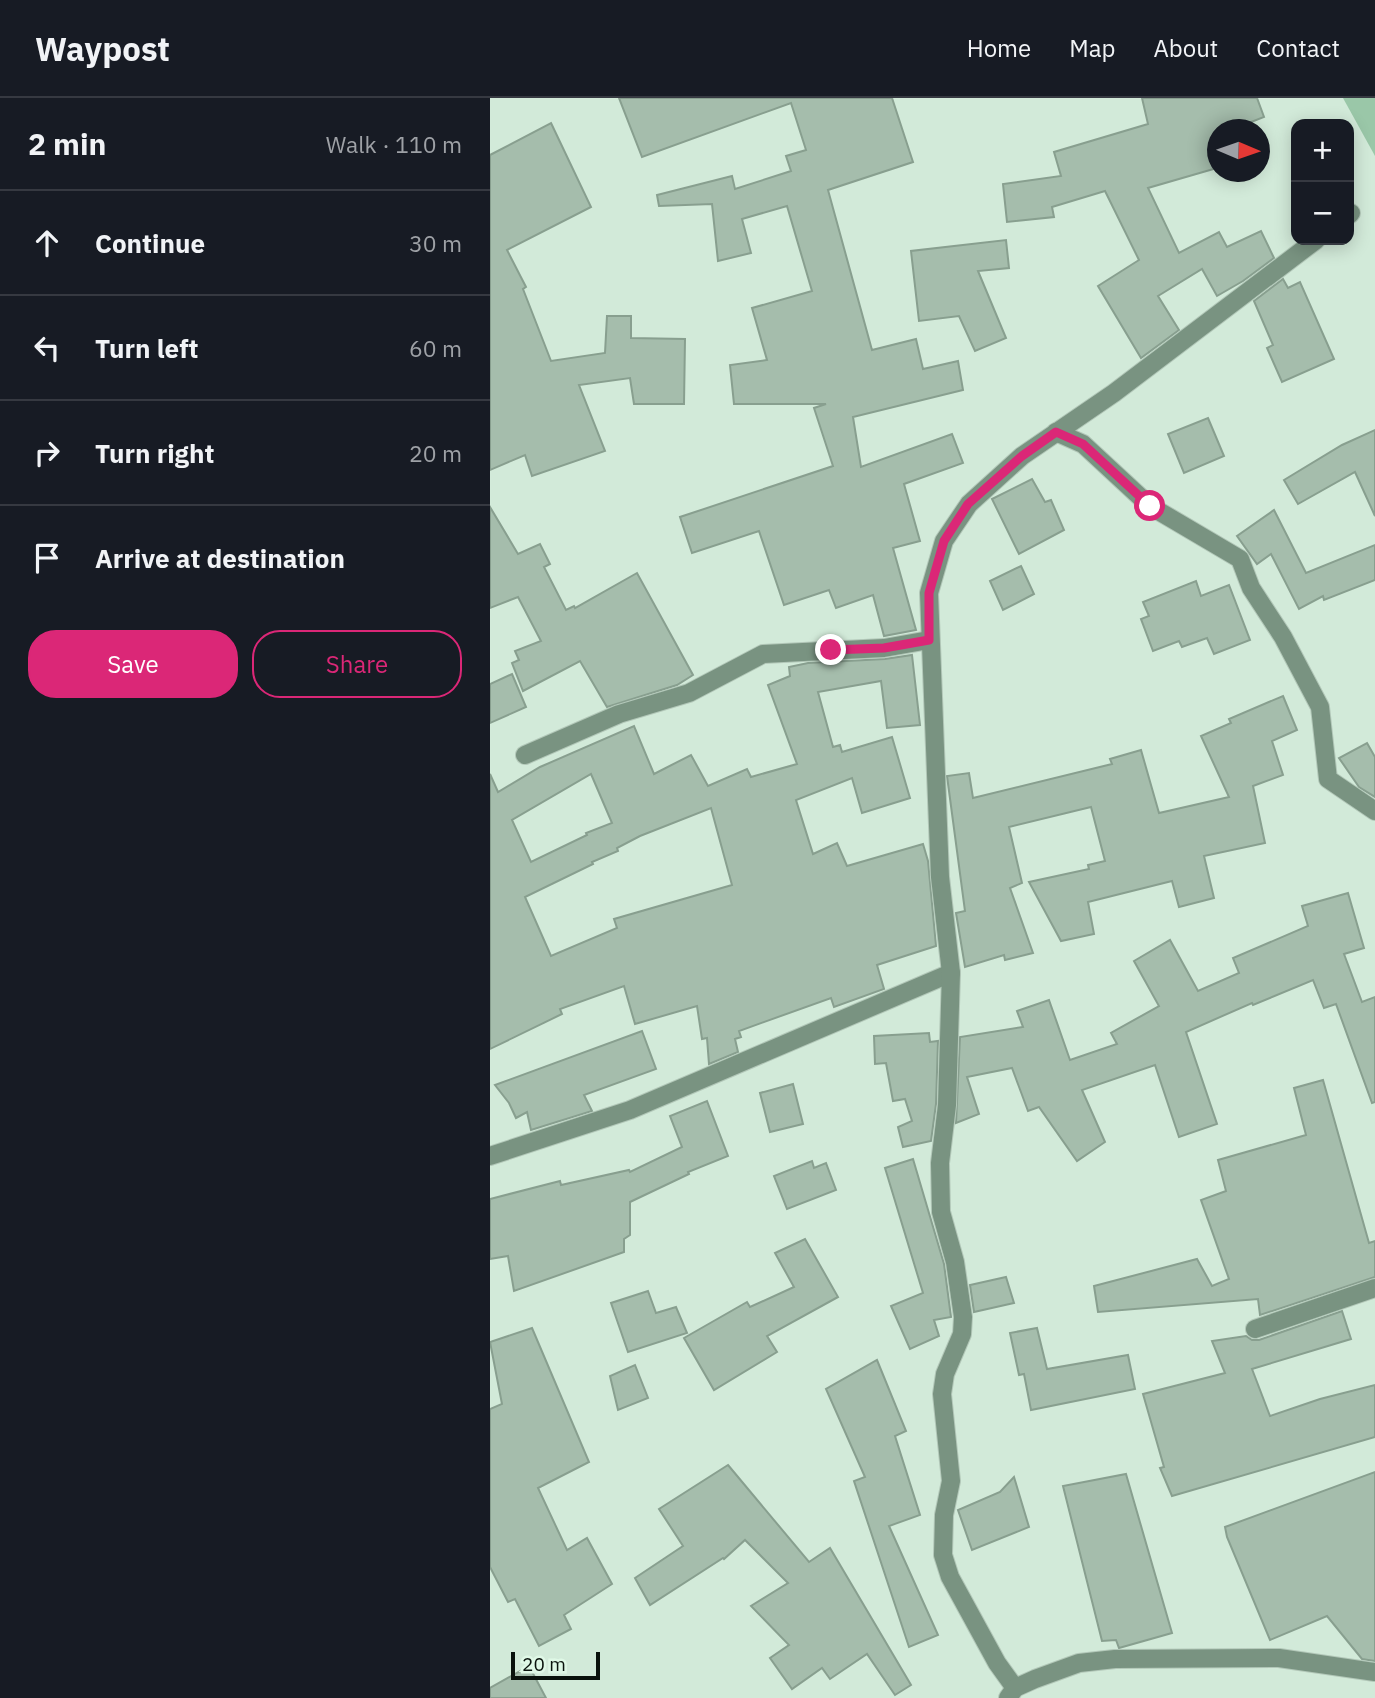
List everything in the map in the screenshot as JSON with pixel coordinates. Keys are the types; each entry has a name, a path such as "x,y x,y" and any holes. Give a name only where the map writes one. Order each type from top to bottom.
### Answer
{"street":[{"path":"1309,245 1114,393 1022,456 968,504 944,541 929,593 940,877 951,973 947,1105 940,1175 941,1212 955,1262 963,1317 962,1334 944,1374 942,1394 951,1481 944,1515 943,1555 950,1577 1011,1693 1079,1663 1115,1659 1279,1658 1375,1672"},
{"path":"1056,432 1083,444 1150,506 1240,559 1251,588 1283,637 1320,707 1328,779 1375,811"},
{"path":"525,755 619,714 689,693 763,654 884,648 929,640"},
{"path":"490,1156 630,1110 951,973"},
{"path":"1255,1329 1375,1288"}],"green space":[{"path":"1343,98 1375,98 1375,156"}],"building":[{"path":"619,98 892,98 913,162 828,190 872,350 916,339 923,369 958,361 963,390 853,417 861,467 952,434 963,463 904,484 920,541 893,548 916,630 884,636 873,595 836,608 829,590 784,605 759,531 692,553 680,517 833,466 814,408 826,404 734,404 730,365 767,360 752,308 812,291 787,206 742,219 751,253 718,261 712,204 659,206 657,195 732,176 735,189 791,171 786,156 806,150 791,103 642,157"},
{"path":"1142,98 1257,98 1264,117 1207,119 1207,171 1148,188 1179,253 1219,232 1227,247 1261,231 1274,258 1217,296 1202,269 1158,296 1179,330 1141,358 1098,286 1139,260 1105,191 1052,207 1054,217 1007,222 1003,184 1061,176 1054,152 1148,124"},
{"path":"551,123 591,207 507,250 526,287 523,289 551,361 605,353 607,316 631,316 631,338 685,339 684,404 634,404 630,378 579,385 605,451 532,476 525,455 490,470 490,155"},
{"path":"1006,240 1009,268 978,271 1006,338 975,351 959,316 919,321 911,251"},
{"path":"1283,279 1288,288 1300,282 1334,359 1282,382 1267,348 1273,345 1254,301"},
{"path":"1208,418 1224,456 1184,473 1168,434"},
{"path":"1375,430 1375,516 1355,472 1298,504 1284,480 1342,445"},
{"path":"1032,479 1045,502 1051,500 1064,530 1019,554 992,499"},
{"path":"490,507 518,554 540,544 550,564 544,567 566,610 574,606 575,608 637,573 693,675 677,685 607,707 580,661 523,691 512,663 519,660 515,651 541,641 518,597 490,608"},
{"path":"1274,510 1306,573 1375,545 1375,580 1324,600 1323,596 1299,609 1271,554 1257,564 1237,536"},
{"path":"1021,566 1034,594 1003,610 990,581"},
{"path":"1196,581 1201,596 1229,585 1250,640 1214,654 1207,638 1182,647 1179,641 1153,651 1141,619 1149,616 1143,602"},
{"path":"912,655 920,725 887,728 881,681 818,692 833,747 840,745 842,752 892,737 910,798 862,813 852,778 796,800 813,854 837,843 847,866 923,844 928,861 936,946 877,965 884,989 834,1007 831,998 739,1031 741,1037 735,1039 738,1052 709,1064 707,1038 702,1039 697,1006 635,1024 624,986 560,1009 562,1014 490,1049 490,774 498,792 540,767 634,726 654,774 691,755 708,786 747,769 751,777 797,764 768,685 790,676 789,667 808,663","holes":["591,774 612,823 586,833 587,835 531,862 512,820","711,808 732,885 614,919 617,928 551,956 525,897 618,851 617,848 640,836"]},
{"path":"512,674 526,707 490,723 490,684"},
{"path":"1283,696 1297,730 1272,741 1283,775 1253,786 1265,843 1204,856 1214,898 1179,907 1172,881 1088,902 1094,934 1061,941 1029,882 1089,869 1088,865 1105,861 1091,807 1009,827 1022,883 1010,888 1033,953 1005,960 1004,955 965,967 956,913 965,911 947,776 969,773 973,798 1112,764 1110,759 1141,750 1159,813 1229,797 1201,736 1231,723 1229,719"},
{"path":"1367,743 1375,757 1375,797 1359,787 1339,758"},
{"path":"1348,893 1364,948 1344,954 1362,1002 1375,997 1375,1102 1372,1103 1336,1004 1324,1008 1313,980 1186,1032 1217,1124 1179,1137 1155,1065 1082,1090 1105,1142 1077,1161 1039,1107 1028,1111 1012,1068 967,1077 979,1114 956,1123 960,1037 1023,1027 1017,1011 1049,1000 1070,1060 1117,1044 1111,1033 1159,1006 1134,961 1170,940 1198,991 1239,973 1233,958 1308,926 1302,906"},
{"path":"642,1031 656,1069 584,1095 592,1111 531,1130 527,1112 516,1118 509,1103 495,1085"},
{"path":"929,1033 930,1042 938,1041 936,1104 931,1141 903,1147 898,1127 912,1121 905,1099 893,1101 886,1063 875,1064 874,1036"},
{"path":"1323,1080 1369,1243 1375,1241 1375,1277 1260,1315 1258,1299 1098,1312 1094,1286 1197,1259 1212,1286 1229,1279 1201,1200 1226,1191 1218,1160 1306,1135 1294,1088"},
{"path":"793,1084 803,1124 770,1132 760,1093"},
{"path":"707,1101 728,1156 688,1172 689,1174 630,1202 630,1235 624,1239 624,1252 514,1291 508,1256 490,1259 490,1199 560,1181 561,1185 629,1170 630,1172 682,1147 670,1116"},
{"path":"913,1159 944,1264 951,1317 934,1320 939,1336 910,1349 891,1306 923,1293 885,1168"},
{"path":"812,1161 814,1168 826,1163 836,1190 787,1209 774,1176"},
{"path":"805,1239 838,1297 767,1336 777,1352 714,1390 684,1338 747,1302 750,1307 794,1287 775,1253"},
{"path":"1006,1277 1014,1303 974,1312 970,1285"},
{"path":"648,1291 656,1313 676,1307 687,1333 628,1352 611,1303"},
{"path":"1342,1311 1351,1339 1252,1369 1270,1416 1320,1399 1375,1385 1375,1437 1172,1496 1160,1468 1164,1467 1143,1394 1225,1373 1212,1341 1246,1336 1259,1340"},
{"path":"532,1328 589,1462 538,1488 567,1550 587,1538 612,1584 564,1615 571,1629 539,1646 515,1599 508,1602 490,1567 490,1409 502,1404 490,1342"},
{"path":"1037,1328 1047,1369 1128,1355 1135,1389 1031,1410 1024,1374 1019,1375 1010,1333"},
{"path":"877,1360 906,1431 895,1436 920,1515 889,1526 938,1635 909,1647 854,1481 865,1477 826,1389"},
{"path":"635,1365 648,1398 618,1410 610,1376"},
{"path":"728,1465 809,1562 830,1548 911,1685 895,1695 867,1654 830,1679 822,1668 792,1689 770,1658 789,1645 751,1606 788,1583 745,1540 724,1559 650,1605 635,1578 683,1546 659,1509"},
{"path":"1375,1472 1375,1661 1362,1659 1327,1616 1270,1640 1225,1527"},
{"path":"1126,1474 1172,1633 1119,1648 1116,1640 1102,1641 1063,1486"},
{"path":"1014,1477 1029,1527 972,1550 958,1510 1000,1492"},
{"path":"529,1666 546,1698 490,1698 490,1688"}],"route":[{"path":"831,650 884,648 929,640 929,593 944,541 968,504 1022,456 1056,432 1083,444 1150,506"}]}
